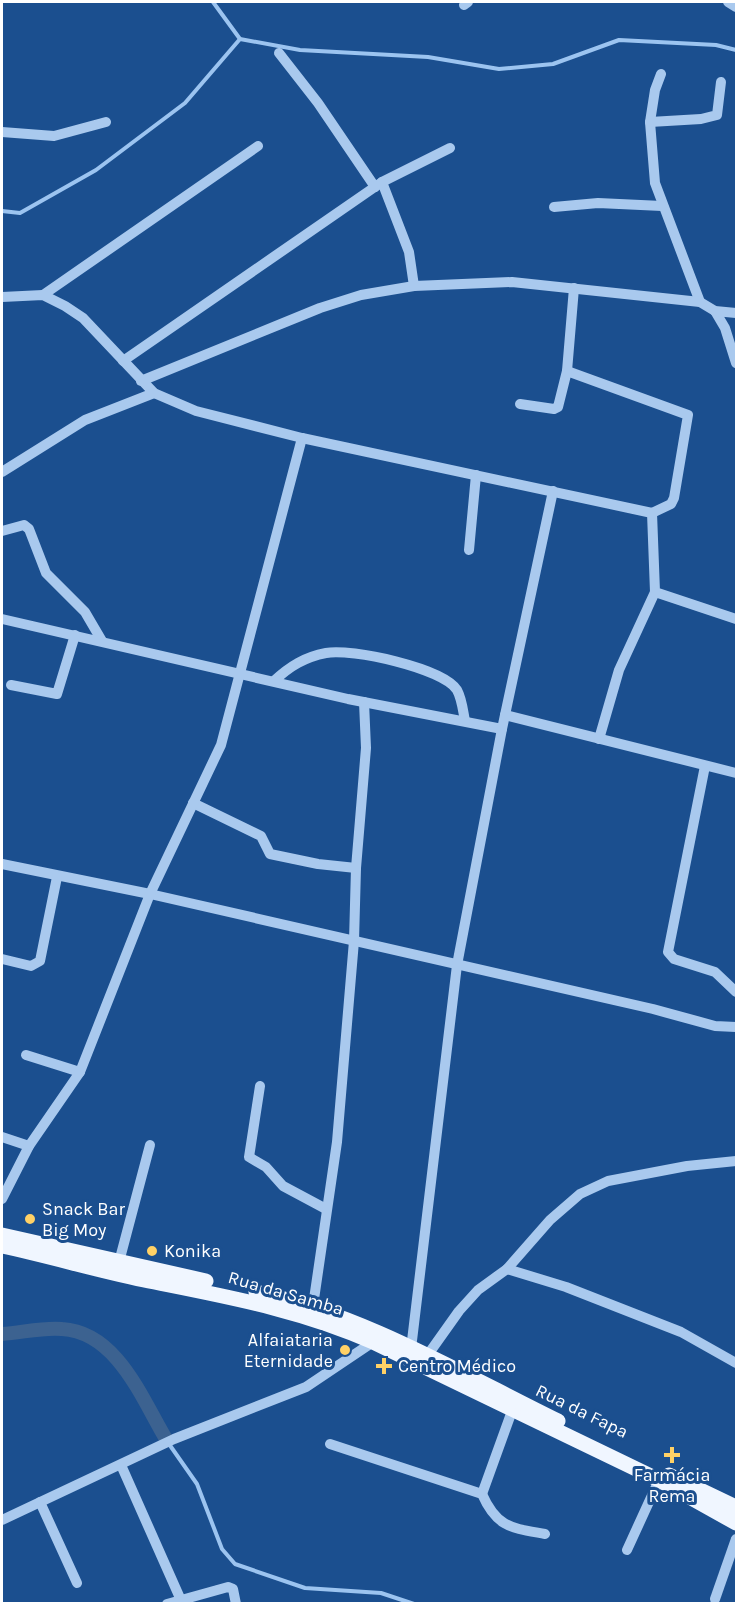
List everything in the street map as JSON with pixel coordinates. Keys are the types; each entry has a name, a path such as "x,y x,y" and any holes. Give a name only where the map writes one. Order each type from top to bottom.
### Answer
{"main road":[{"name":"Rua da Samba","path":"2,1235 313,1306"},
{"name":"Rua da Samba","path":"2,1246 142,1279 259,1302 325,1321 659,1480 736,1523"},
{"name":"Rua da Fapa","path":"313,1306 358,1323 736,1507"}],"street":[{"path":"728,2 736,7"},
{"path":"279,53 378,185 409,252 414,286"},
{"path":"661,74 655,90 650,122 653,171 662,206 680,246 700,302"},
{"path":"650,122 701,119 717,115 721,82"},
{"path":"2,132 54,136 106,122"},
{"path":"2,297 43,295 258,146"},
{"path":"123,361 378,185 450,148"},
{"path":"554,207 598,203 662,206"},
{"path":"141,381 320,308 361,295 414,286 512,282 700,302 715,311 736,313"},
{"path":"520,404 557,409 567,371 574,288"},
{"path":"43,295 83,318 154,393 196,411 302,438 652,513 671,504 674,498 687,415 567,371"},
{"path":"715,311 725,328 736,363"},
{"path":"2,472 85,420 154,393"},
{"path":"2,1199 29,1146 80,1072 150,894 221,745 302,438"},
{"path":"469,550 476,475"},
{"path":"411,1349 457,965 502,729 553,491"},
{"path":"599,739 606,707 620,670 655,592 652,513"},
{"path":"2,531 24,525 30,529 46,573 85,612 102,641"},
{"path":"655,592 736,619"},
{"path":"2,619 364,702 502,729"},
{"path":"11,685 57,694 75,635"},
{"path":"274,681 295,664 327,653 346,652 370,655 429,672 449,681 457,690 465,721"},
{"path":"313,1306 337,1142 354,941 356,868 366,748 364,702"},
{"path":"505,715 736,773"},
{"path":"705,766 668,952 674,959 715,972 736,992"},
{"path":"193,803 261,836 270,854 318,864 356,868"},
{"path":"2,864 57,877 150,894 653,1009 715,1026 736,1027"},
{"path":"2,959 31,966 40,961 57,877"},
{"path":"26,1055 80,1072"},
{"path":"260,1086 249,1157 266,1167 283,1186 326,1209"},
{"path":"2,1137 29,1146"},
{"path":"119,1263 150,1145"},
{"path":"427,1356 459,1311 478,1290 507,1269 550,1220 592,1187 608,1181 736,1161"},
{"path":"507,1269 557,1284 681,1332 736,1363"},
{"path":"2,1520 174,1439 306,1387 373,1342"},
{"path":"512,1411 482,1494 489,1509 510,1528 545,1534"},
{"path":"330,1444 482,1494"},
{"path":"121,1465 180,1601"},
{"path":"627,1550 659,1480"},
{"path":"40,1502 77,1583"},
{"path":"715,1599 736,1539"},
{"path":"167,1604 228,1587 233,1589 236,1604"}],"waterway":[{"path":"213,2 240,39 300,50 428,57 499,69 553,64 619,40 716,45 736,50"},
{"path":"2,211 20,213 96,170 185,103 240,39"},
{"path":"2,1334 62,1329 81,1333 98,1342 126,1370 166,1439"},
{"path":"169,1444 197,1484 222,1549 235,1564 305,1588 381,1593 414,1604"}],"place":[{"name":"Snack Bar Big Moy","path":"30,1219"},
{"name":"Konika","path":"152,1251"},
{"name":"Alfaiataria Eternidade","path":"345,1350"},
{"name":"Centro Médico","path":"384,1366"},
{"name":"Farmácia Rema","path":"672,1455"}]}
